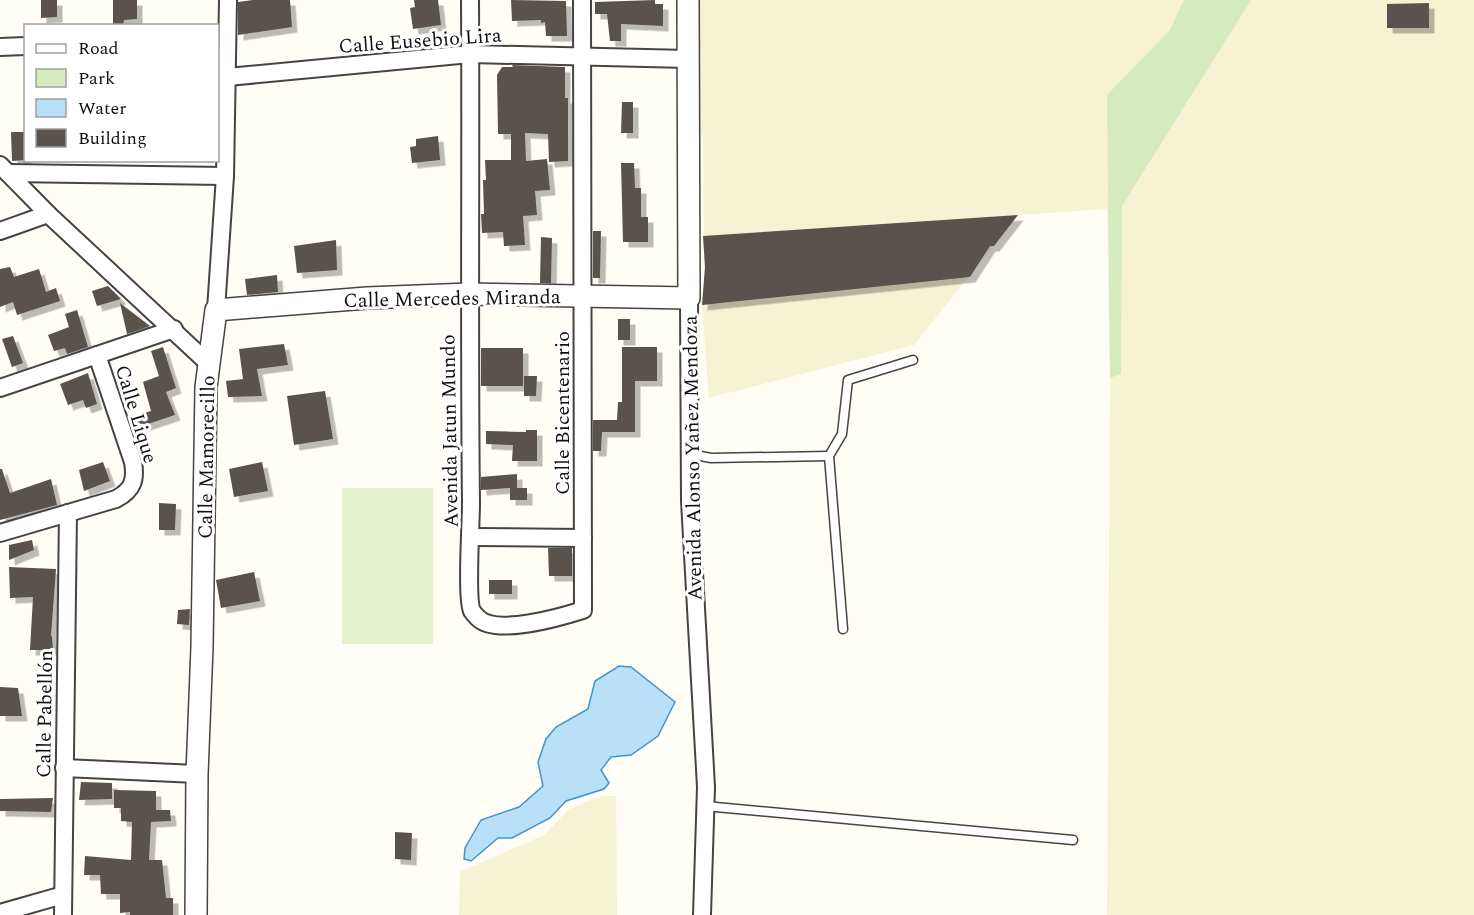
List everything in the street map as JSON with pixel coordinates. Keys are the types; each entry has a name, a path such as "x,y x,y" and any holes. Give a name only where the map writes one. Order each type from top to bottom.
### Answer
{"street":[{"name":"Calle Mamorecillo","path":"196,915 206,387 216,310 225,176 228,77 223,44 228,0"},
{"name":"Avenida Jatun Mundo","path":"470,0 471,537 469,595 472,610 480,620 494,624 542,622 583,610"},
{"name":"Calle Bicentenario","path":"582,0 583,610"},
{"name":"Avenida Alonso Yañez Mendoza","path":"688,0 690,501 704,733 705,806 702,915"},
{"path":"0,47 24,46"},
{"name":"Calle Eusebio Lira","path":"228,77 470,54 688,59"},
{"path":"4,169 225,176"},
{"path":"4,169 48,214 209,363"},
{"path":"0,231 48,214"},
{"name":"Calle Mercedes Miranda","path":"216,310 367,298 469,294 689,298"},
{"path":"0,388 174,329"},
{"name":"Calle Lique","path":"0,533 116,499 127,494 133,485 135,474 133,462 97,355"},
{"name":"Calle Pabellón","path":"63,915 68,513"},
{"path":"471,537 583,538"},
{"path":"64,768 197,774"},
{"path":"0,913 63,895"}],"lane":[{"path":"843,629 829,456 842,434 848,380 913,360"},
{"path":"690,454 711,458 829,456"},
{"path":"705,806 1073,840"}],"shaded area":[{"path":"693,0 1474,0 1474,915 1107,915 1110,378 1107,209 1018,215 914,345 709,398 702,305 704,276 703,135 693,134"},
{"path":"601,796 616,796 617,915 459,915 460,872 544,835 569,809"}],"green space":[{"path":"1184,0 1251,0 1122,206 1121,374 1110,378 1107,95 1170,30"},
{"path":"342,488 433,488 433,644 342,644"}],"water":[{"path":"619,666 631,667 675,702 658,736 631,755 611,757 601,770 609,783 604,789 566,801 550,818 512,838 498,838 471,861 464,859 465,848 481,820 519,807 543,786 538,762 546,739 556,727 588,709 595,681"}],"building":[{"path":"41,0 57,0 57,17 41,18"},
{"path":"113,0 137,0 137,19 124,20 123,24 113,24"},
{"path":"290,0 292,27 238,35 238,2"},
{"path":"414,0 438,0 441,25 413,29 410,8 415,7"},
{"path":"511,0 566,1 567,36 546,36 545,22 541,23 541,20 512,21"},
{"path":"655,0 655,4 663,4 663,26 621,24 621,41 610,41 607,14 595,14 595,2"},
{"path":"1429,3 1429,28 1387,28 1387,4"},
{"path":"512,65 565,67 565,98 568,98 568,161 549,162 548,134 525,133 526,161 547,159 550,190 535,191 537,215 523,216 525,245 504,246 503,232 482,233 481,214 484,214 485,160 511,160 511,134 498,134 497,75 502,67 513,67"},
{"path":"622,102 633,102 633,133 621,133"},
{"path":"11,132 24,132 24,160 12,161"},
{"path":"438,136 440,160 412,163 410,147 416,146 416,139"},
{"path":"621,163 634,163 635,188 641,188 641,217 648,217 648,242 623,242"},
{"path":"1018,215 994,246 990,246 970,277 702,305 705,267 703,236"},
{"path":"593,231 601,231 600,278 593,278"},
{"path":"541,237 552,238 551,283 540,283"},
{"path":"336,240 337,270 297,273 294,246"},
{"path":"10,267 14,277 39,269 46,292 56,288 60,301 17,315 13,302 0,307 0,269"},
{"path":"277,275 278,292 247,295 245,279"},
{"path":"108,286 121,299 97,306 92,291"},
{"path":"120,303 150,326 127,334"},
{"path":"77,310 88,347 67,354 65,348 54,351 48,335 69,327 65,314"},
{"path":"618,319 630,319 630,340 618,340"},
{"path":"13,336 23,363 12,367 2,339"},
{"path":"284,344 288,365 257,369 262,396 228,397 226,381 243,379 239,349"},
{"path":"163,347 176,388 166,392 175,415 133,429 129,417 151,411 143,382 159,376 151,351"},
{"path":"622,347 657,347 657,381 635,381 635,432 602,432 601,451 593,451 593,420 617,420 618,402 622,402"},
{"path":"481,348 523,348 523,386 481,386"},
{"path":"88,373 97,404 86,408 83,400 68,405 60,384"},
{"path":"524,376 537,376 536,396 524,396"},
{"path":"325,391 333,439 294,445 287,396"},
{"path":"526,430 537,430 537,461 512,461 513,445 486,444 486,431 526,432"},
{"path":"103,462 110,481 84,491 79,470"},
{"path":"262,462 268,491 234,497 229,469"},
{"path":"0,469 2,469 10,493 51,479 57,505 0,520"},
{"path":"517,474 517,488 527,488 527,500 510,500 510,488 481,490 481,477"},
{"path":"159,503 176,504 175,530 159,530"},
{"path":"32,540 34,550 9,560 9,545"},
{"path":"548,548 572,548 572,576 549,576"},
{"path":"9,567 56,569 51,636 53,650 30,650 33,597 10,598"},
{"path":"254,572 260,601 221,608 216,580"},
{"path":"489,580 512,580 512,594 489,594"},
{"path":"190,609 189,625 177,624 178,610"},
{"path":"0,687 18,688 22,716 0,716"},
{"path":"81,782 112,783 112,799 79,800"},
{"path":"114,790 156,791 156,810 170,810 171,821 151,822 149,860 162,860 166,898 173,898 173,915 120,913 120,894 101,894 100,875 84,875 85,856 131,860 132,822 121,821 121,808 114,808"},
{"path":"53,798 51,812 0,811 0,799"},
{"path":"395,832 412,833 411,860 395,859"}]}
